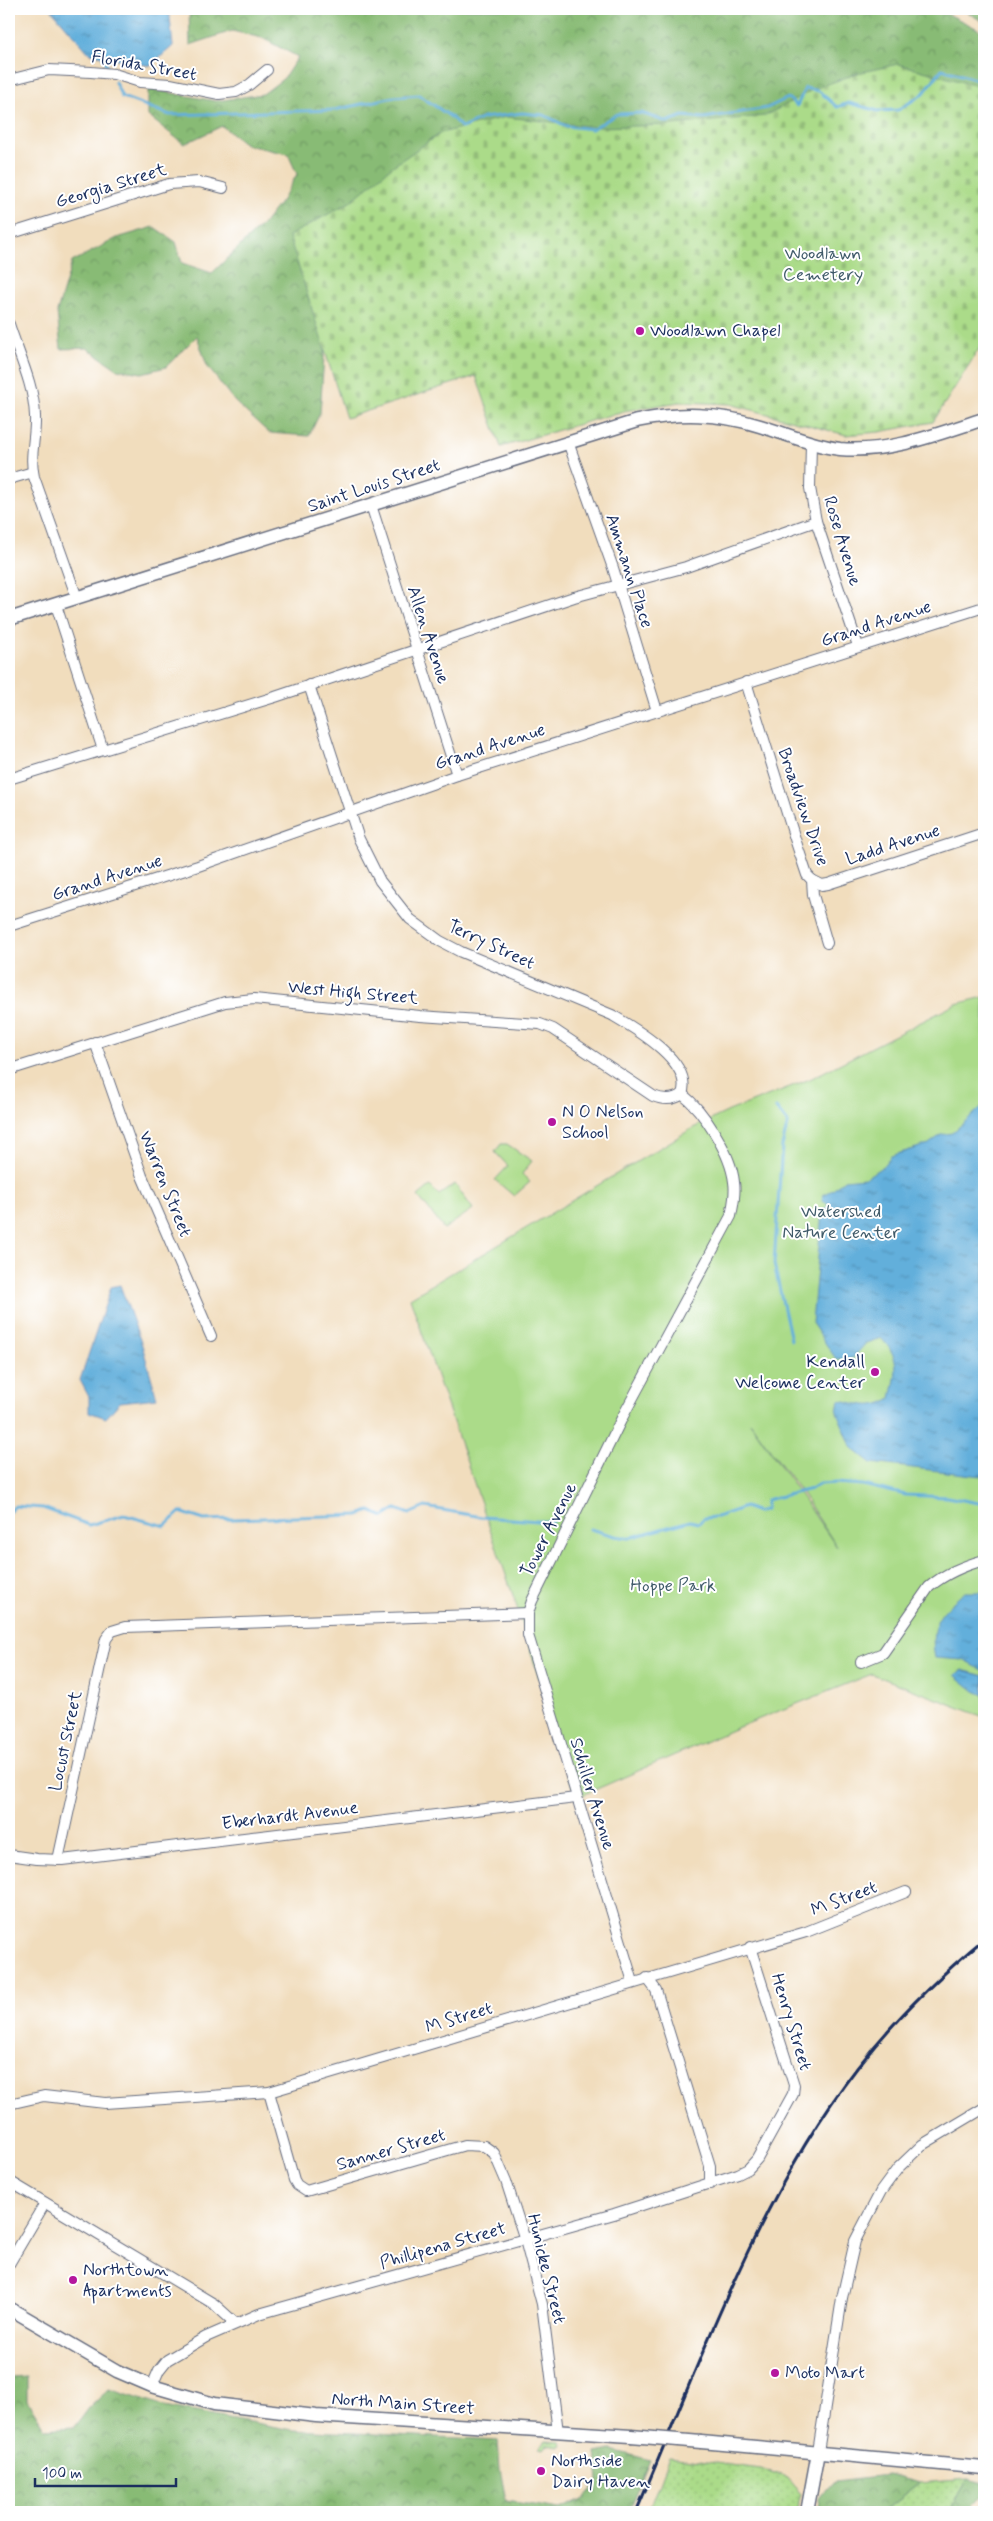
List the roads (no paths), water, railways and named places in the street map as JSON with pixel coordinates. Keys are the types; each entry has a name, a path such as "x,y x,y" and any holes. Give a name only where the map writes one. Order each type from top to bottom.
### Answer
{"main road":[{"name":"Saint Louis Street","path":"9,620 637,421 681,414 721,416 753,424 811,443 840,449 882,448 915,442 984,419"},
{"name":"North Main Street","path":"9,2308 117,2371 152,2386 214,2404 237,2408 316,2416 631,2436 963,2464"},
{"path":"807,2512 818,2452"},
{"path":"963,2464 984,2463"},
{"path":"963,2464 984,2468"}],"street":[{"name":"Florida Street","path":"9,80 49,70 91,72 114,74 140,82 170,84 219,94 242,88 267,70"},
{"name":"Georgia Street","path":"9,234 169,184 199,182 224,188"},
{"path":"9,324 34,403 35,424 31,458 32,472 77,598"},
{"name":"Ammann Place","path":"568,442 618,585 657,711"},
{"name":"Rose Avenue","path":"811,443 810,488 816,521 858,646"},
{"path":"9,479 32,472"},
{"name":"Allen Avenue","path":"371,505 457,775"},
{"path":"9,779 309,685 574,597 686,566 816,521"},
{"path":"56,605 103,750"},
{"name":"Grand Avenue","path":"9,926 198,866 457,775 984,606"},
{"name":"Broadview Drive","path":"746,682 796,842 808,875 812,880 813,895 827,943"},
{"name":"Terry Street","path":"309,685 359,839 380,881 410,919 440,941 461,952 598,1009 631,1026 666,1052 684,1081 682,1094"},
{"name":"Ladd Avenue","path":"812,880 822,885 828,884 984,833"},
{"name":"West High Street","path":"9,1070 225,1002 240,1000 420,1016 529,1022 552,1029 652,1096 662,1100 670,1100 682,1094"},
{"name":"Warren Street","path":"95,1042 142,1176 211,1336"},
{"name":"Tower Avenue","path":"528,1613 532,1601 623,1416 731,1216 734,1181 727,1158 698,1108 682,1094"},
{"path":"861,1662 883,1654 929,1587 962,1566 984,1560"},
{"name":"Locust Street","path":"58,1860 106,1639 112,1631 125,1627 528,1613"},
{"name":"Schiller Avenue","path":"528,1613 528,1635 633,1982"},
{"name":"Eberhardt Avenue","path":"9,1855 58,1860 576,1798"},
{"name":"M Street","path":"9,2104 44,2096 105,2103 269,2092 750,1947 806,1932 906,1892"},
{"name":"Henry Street","path":"750,1947 794,2085 793,2094 757,2159"},
{"path":"647,1978 656,1990 710,2166 710,2184"},
{"name":"Sanner Street","path":"269,2092 294,2180 301,2190 306,2192 465,2144 490,2149"},
{"path":"818,2452 842,2298 855,2241 881,2190 898,2168 922,2145 984,2108"},
{"name":"Hunicke Street","path":"490,2149 502,2170 525,2240 542,2304 558,2432"},
{"name":"Phillipena Street","path":"152,2386 159,2370 167,2360 235,2323 525,2240 710,2184 748,2168 757,2159"},
{"path":"9,2181 214,2304 235,2323"},
{"path":"9,2264 45,2203"}],"water":[{"path":"51,9 169,9 173,46 150,66 89,53"},
{"path":"984,1105 984,1474 981,1476 871,1463 852,1448 837,1412 839,1400 872,1405 885,1402 891,1398 896,1373 895,1359 881,1338 866,1343 853,1358 836,1359 812,1323 822,1212 830,1204 822,1201 823,1195 833,1190 844,1180 865,1178 882,1167 891,1156 929,1144 941,1135 952,1133"},
{"path":"120,1285 142,1345 157,1398 120,1402 106,1418 89,1412 89,1397 80,1380 111,1287"},
{"path":"965,1592 984,1592 984,1671 963,1660 935,1658 934,1636 938,1620 948,1606"},
{"path":"962,1670 984,1676 984,1695 975,1691 955,1675"}],"waterway":[{"path":"102,55 107,66"},
{"path":"115,82 122,97 170,115 334,110 394,97 419,95 451,117 462,128 483,118 522,113 544,115 566,126 592,129 617,114 641,113 667,122 683,116 704,118 767,108 788,98 797,106 805,88 819,91 837,107 849,103 878,111 898,110 923,94 942,69 984,82"},
{"path":"776,1108 788,1123 782,1146 774,1264 791,1340"},
{"path":"590,1529 629,1538 690,1521 699,1523 704,1518 717,1517 745,1507 758,1512 766,1509 766,1500 811,1489 819,1484 863,1485 906,1495 947,1497 984,1504"},
{"path":"9,1512 15,1506 43,1508 89,1525 124,1515 165,1526 180,1512 204,1520 359,1515 370,1511 384,1517 396,1509 409,1514 425,1507 482,1517 553,1522"}],"railway":[{"path":"636,2512 733,2282 760,2226 822,2118 857,2068 901,2016 950,1968 984,1939"}],"place":[{"name":"Woodlawn Chapel","path":"640,331"},
{"name":"N O Nelson School","path":"552,1122"},
{"name":"Kendall Welcome Center","path":"875,1372"},
{"name":"Northtown Apartments","path":"73,2280"},
{"name":"Moto Mart","path":"775,2373"},
{"name":"Northside Dairy Haven","path":"541,2471"}],"park label":[{"name":"Woodlawn Cemetery","path":"823,264"},
{"name":"Watershed Nature Center","path":"841,1222"},
{"name":"Hoppe Park","path":"673,1586"}]}
